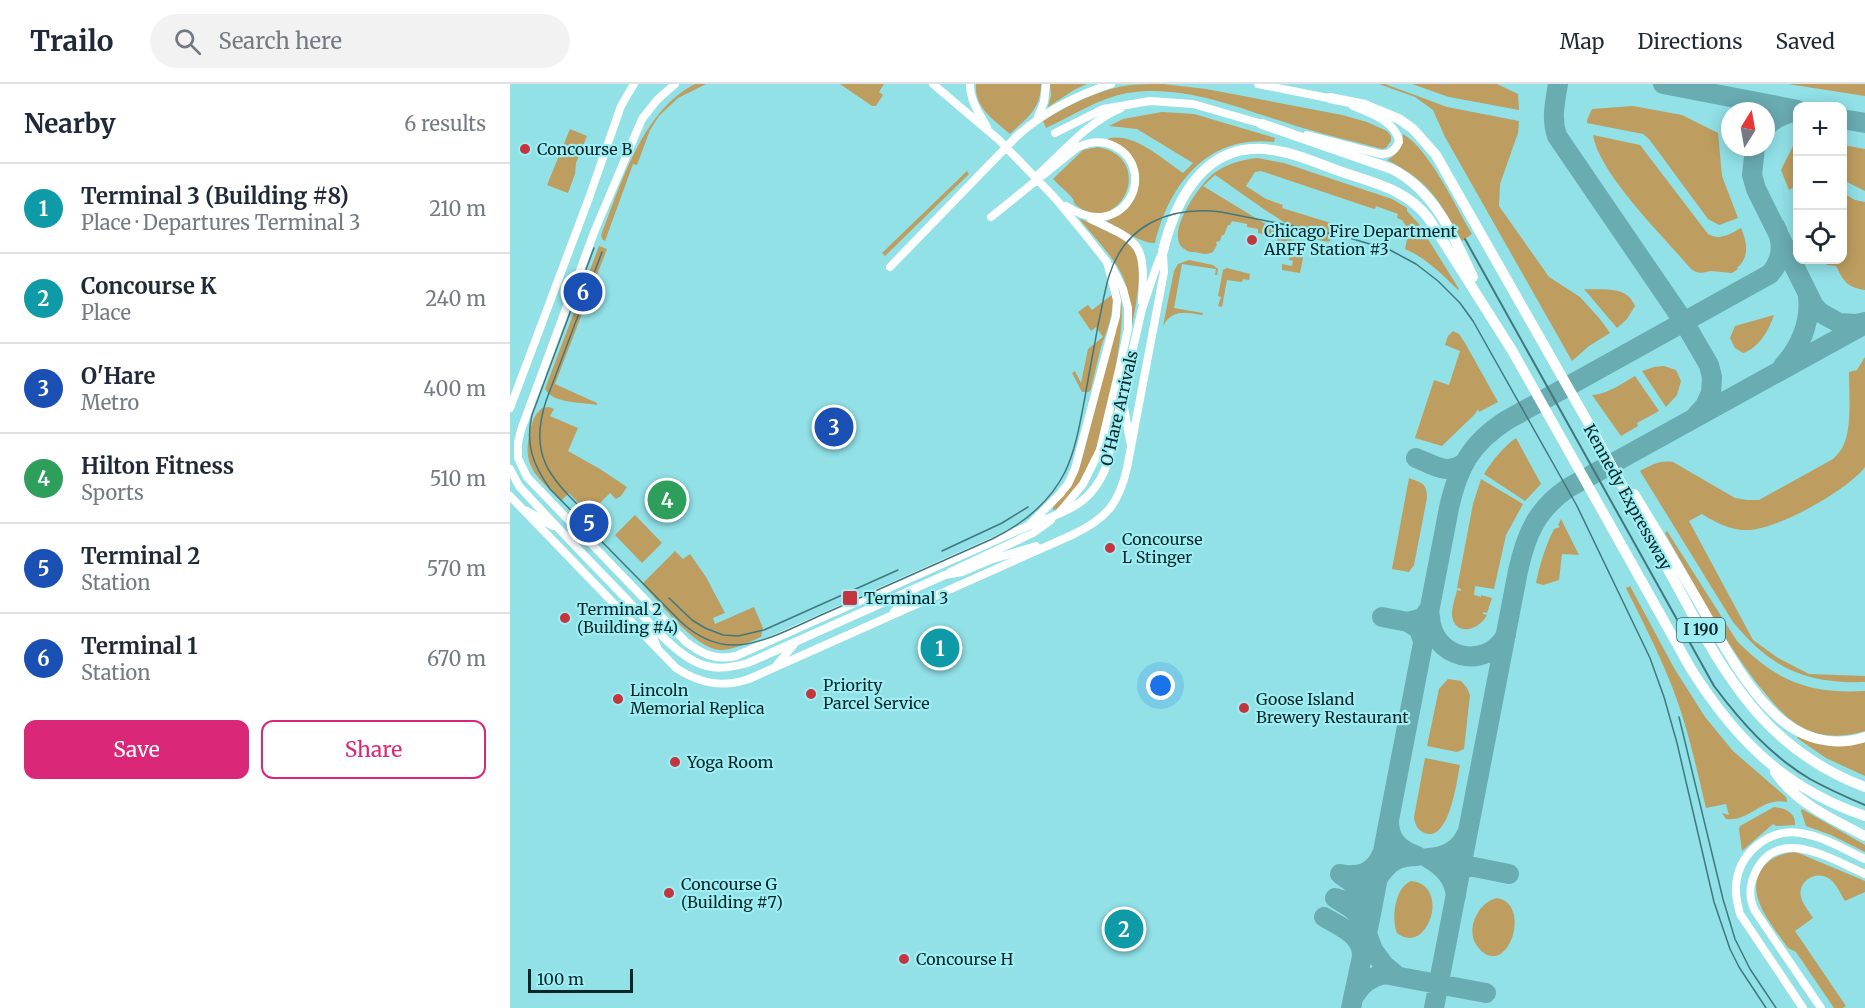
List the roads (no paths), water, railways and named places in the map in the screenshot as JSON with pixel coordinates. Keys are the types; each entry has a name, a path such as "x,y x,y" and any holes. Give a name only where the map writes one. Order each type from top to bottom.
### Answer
{"highway":[{"name":"Kennedy Expressway","path":"1330,98 1365,105 1399,119 1425,140 1441,162 1590,426 1714,654 1743,697 1764,721 1796,749 1832,772 1865,787"},
{"path":"1262,124 1392,169 1410,179 1436,208 1465,260 1495,323"},
{"path":"1163,250 1179,204 1190,184 1206,168 1222,157 1247,150 1279,151 1398,192 1415,203 1429,219 1495,323"},
{"name":"Kennedy Expressway","path":"1495,323 1712,703 1736,732 1770,764 1822,798 1865,816"},
{"path":"1590,426 1657,530 1732,659 1760,697 1792,728 1814,738 1824,741 1842,741 1865,736"},
{"path":"1770,764 1784,786 1835,821 1865,836"}],"street":[{"path":"510,408 621,106 634,84"},
{"name":"O'Hare Arrivals","path":"675,84 657,100 642,119 613,185 528,409 518,443 518,458 527,477 686,642 698,652 711,657 736,656 1028,526 1072,509 1087,498 1096,489 1106,467 1142,309 1163,250"},
{"path":"510,469 519,486 645,618 680,652 708,667 733,667 748,663 945,575 1033,533 1052,520 1083,484 1100,450 1112,404 1128,318 1124,289 1116,272 1055,198 999,140 933,84"},
{"path":"970,84 973,102 991,133"},
{"path":"1037,119 1044,102 1047,84"},
{"path":"890,267 1017,136 1037,119 1073,100 1112,84"},
{"path":"1055,133 1099,110 1150,101 1193,104 1380,154 1389,153 1396,148 1399,142 1398,134 1387,124 1360,109 1330,98 1258,84"},
{"path":"1017,195 1101,118 1121,108 1150,101"},
{"path":"991,217 1078,147 1091,143 1110,144 1125,155 1132,165 1135,180 1132,195 1125,206 1112,215 1098,218 1081,215"},
{"path":"1055,198 1081,215 1123,234 1137,246 1144,266 1142,309"},
{"path":"510,496 676,668 706,682 722,684 739,682 1072,535 1098,521 1114,504 1124,483 1164,272 1163,250"},
{"path":"1028,526 1060,494 1075,469 1116,316 1117,300 1107,262"},
{"path":"1122,396 1131,448"},
{"path":"518,505 560,531"},
{"path":"945,575 962,572 990,560 1072,535"},
{"path":"891,615 916,587"},
{"path":"645,618 660,652"},
{"path":"775,667 797,640"},
{"path":"1803,1008 1740,914 1736,893 1738,875 1746,857 1758,844 1774,835 1785,833 1801,833 1825,840 1865,860"},
{"path":"1821,1008 1755,911 1749,897 1752,880 1758,867 1767,857 1789,847 1805,848 1865,874"}],"tram line":[{"path":"594,248 532,415 529,435 535,463 550,489 680,621 706,639 729,645 748,644 783,632 992,539 1025,520 1034,512 1059,483 1075,445 1106,288 1116,258 1126,243 1152,222 1184,212 1221,212 1343,236 1390,250 1416,264 1438,281 1460,303 1473,321 1577,506 1650,658 1677,743 1714,902 1730,949 1766,1008"},
{"path":"596,523 568,495 548,470 542,456 540,440 546,401 602,252"},
{"path":"942,551 1002,523 1028,507"},
{"path":"669,598 692,620 705,628 723,635 738,636 764,630 898,570"},
{"path":"1679,717 1723,899 1735,939 1750,969 1776,1008"}],"railway":[{"path":"1465,239 1714,686 1746,725 1782,760 1810,779 1865,805"}],"place":[{"name":"Concourse B","path":"525,149"},
{"name":"Chicago Fire Department ARFF Station #3","path":"1252,240"},
{"name":"Terminal 1","path":"583,292"},
{"name":"O'Hare","path":"834,427"},
{"name":"Hilton Fitness","path":"667,500"},
{"name":"Terminal 2","path":"589,523"},
{"name":"Concourse L Stinger","path":"1110,548"},
{"name":"Terminal 3","path":"850,598"},
{"name":"Terminal 2 (Building #4)","path":"565,618"},
{"name":"Terminal 3 (Building #8)","path":"940,648"},
{"name":"Priority Parcel Service","path":"811,694"},
{"name":"Lincoln Memorial Replica","path":"618,699"},
{"name":"Goose Island Brewery Restaurant","path":"1244,708"},
{"name":"Yoga Room","path":"675,762"},
{"name":"Concourse G (Building #7)","path":"669,893"},
{"name":"Concourse K","path":"1124,929"},
{"name":"Concourse H","path":"904,959"}]}
